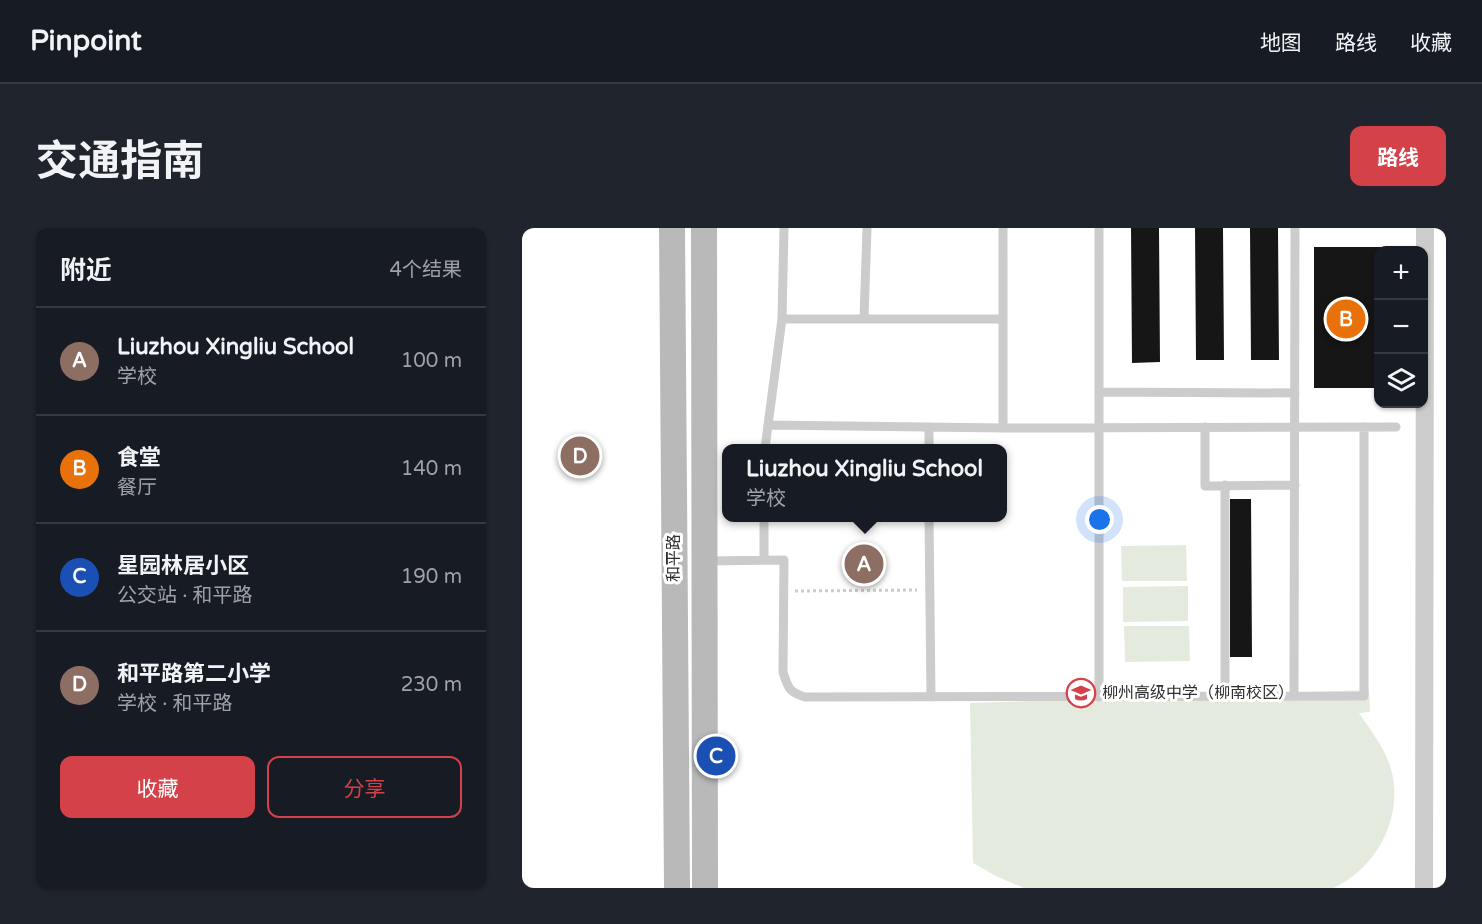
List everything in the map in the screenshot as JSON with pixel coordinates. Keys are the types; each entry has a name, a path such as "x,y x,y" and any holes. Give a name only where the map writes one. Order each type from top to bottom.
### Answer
{"main road":[{"name":"和平路","path":"672,228 677,888"},
{"name":"和平路","path":"704,228 705,888"}],"street":[{"path":"1424,888 1425,228"}],"lane":[{"path":"766,444 782,319 784,228"},
{"path":"864,319 867,228"},
{"path":"1003,228 1003,428"},
{"path":"1099,228 1099,697"},
{"path":"1294,696 1295,228"},
{"path":"782,319 1004,320"},
{"path":"1099,392 1295,393"},
{"path":"768,425 1003,428 1396,427"},
{"path":"929,427 929,444"},
{"path":"1205,427 1205,486 1295,485"},
{"path":"705,561 784,560 783,672 787,685 793,693 805,697 1364,696 1364,427"},
{"path":"1225,485 1225,696"},
{"path":"764,522 764,560"},
{"path":"929,522 931,697"}],"path":[{"path":"784,592 930,590"}],"shaded area":[{"path":"1186,545 1187,581 1122,581 1121,546"},
{"path":"1188,586 1188,621 1123,622 1123,587"},
{"path":"1124,626 1189,626 1190,661 1125,662"},
{"path":"1369,690 1370,712 1359,713 1381,747 1391,769 1394,784 1392,814 1382,842 1374,855 1353,876 1334,888 1024,888 973,863 970,703"}],"building":[{"path":"1131,228 1159,228 1160,362 1132,363"},
{"path":"1195,228 1223,228 1224,360 1196,360"},
{"path":"1250,228 1278,228 1279,360 1251,360"},
{"path":"1314,247 1374,247 1374,388 1314,388"},
{"path":"1230,499 1251,499 1252,657 1230,657"}],"place":[{"name":"食堂","path":"1346,319"},
{"name":"和平路第二小学","path":"580,456"},
{"name":"Liuzhou Xingliu School","path":"864,564"},
{"name":"柳州高级中学（柳南校区）","path":"1081,693"},
{"name":"星园林居小区","path":"716,756"}]}
